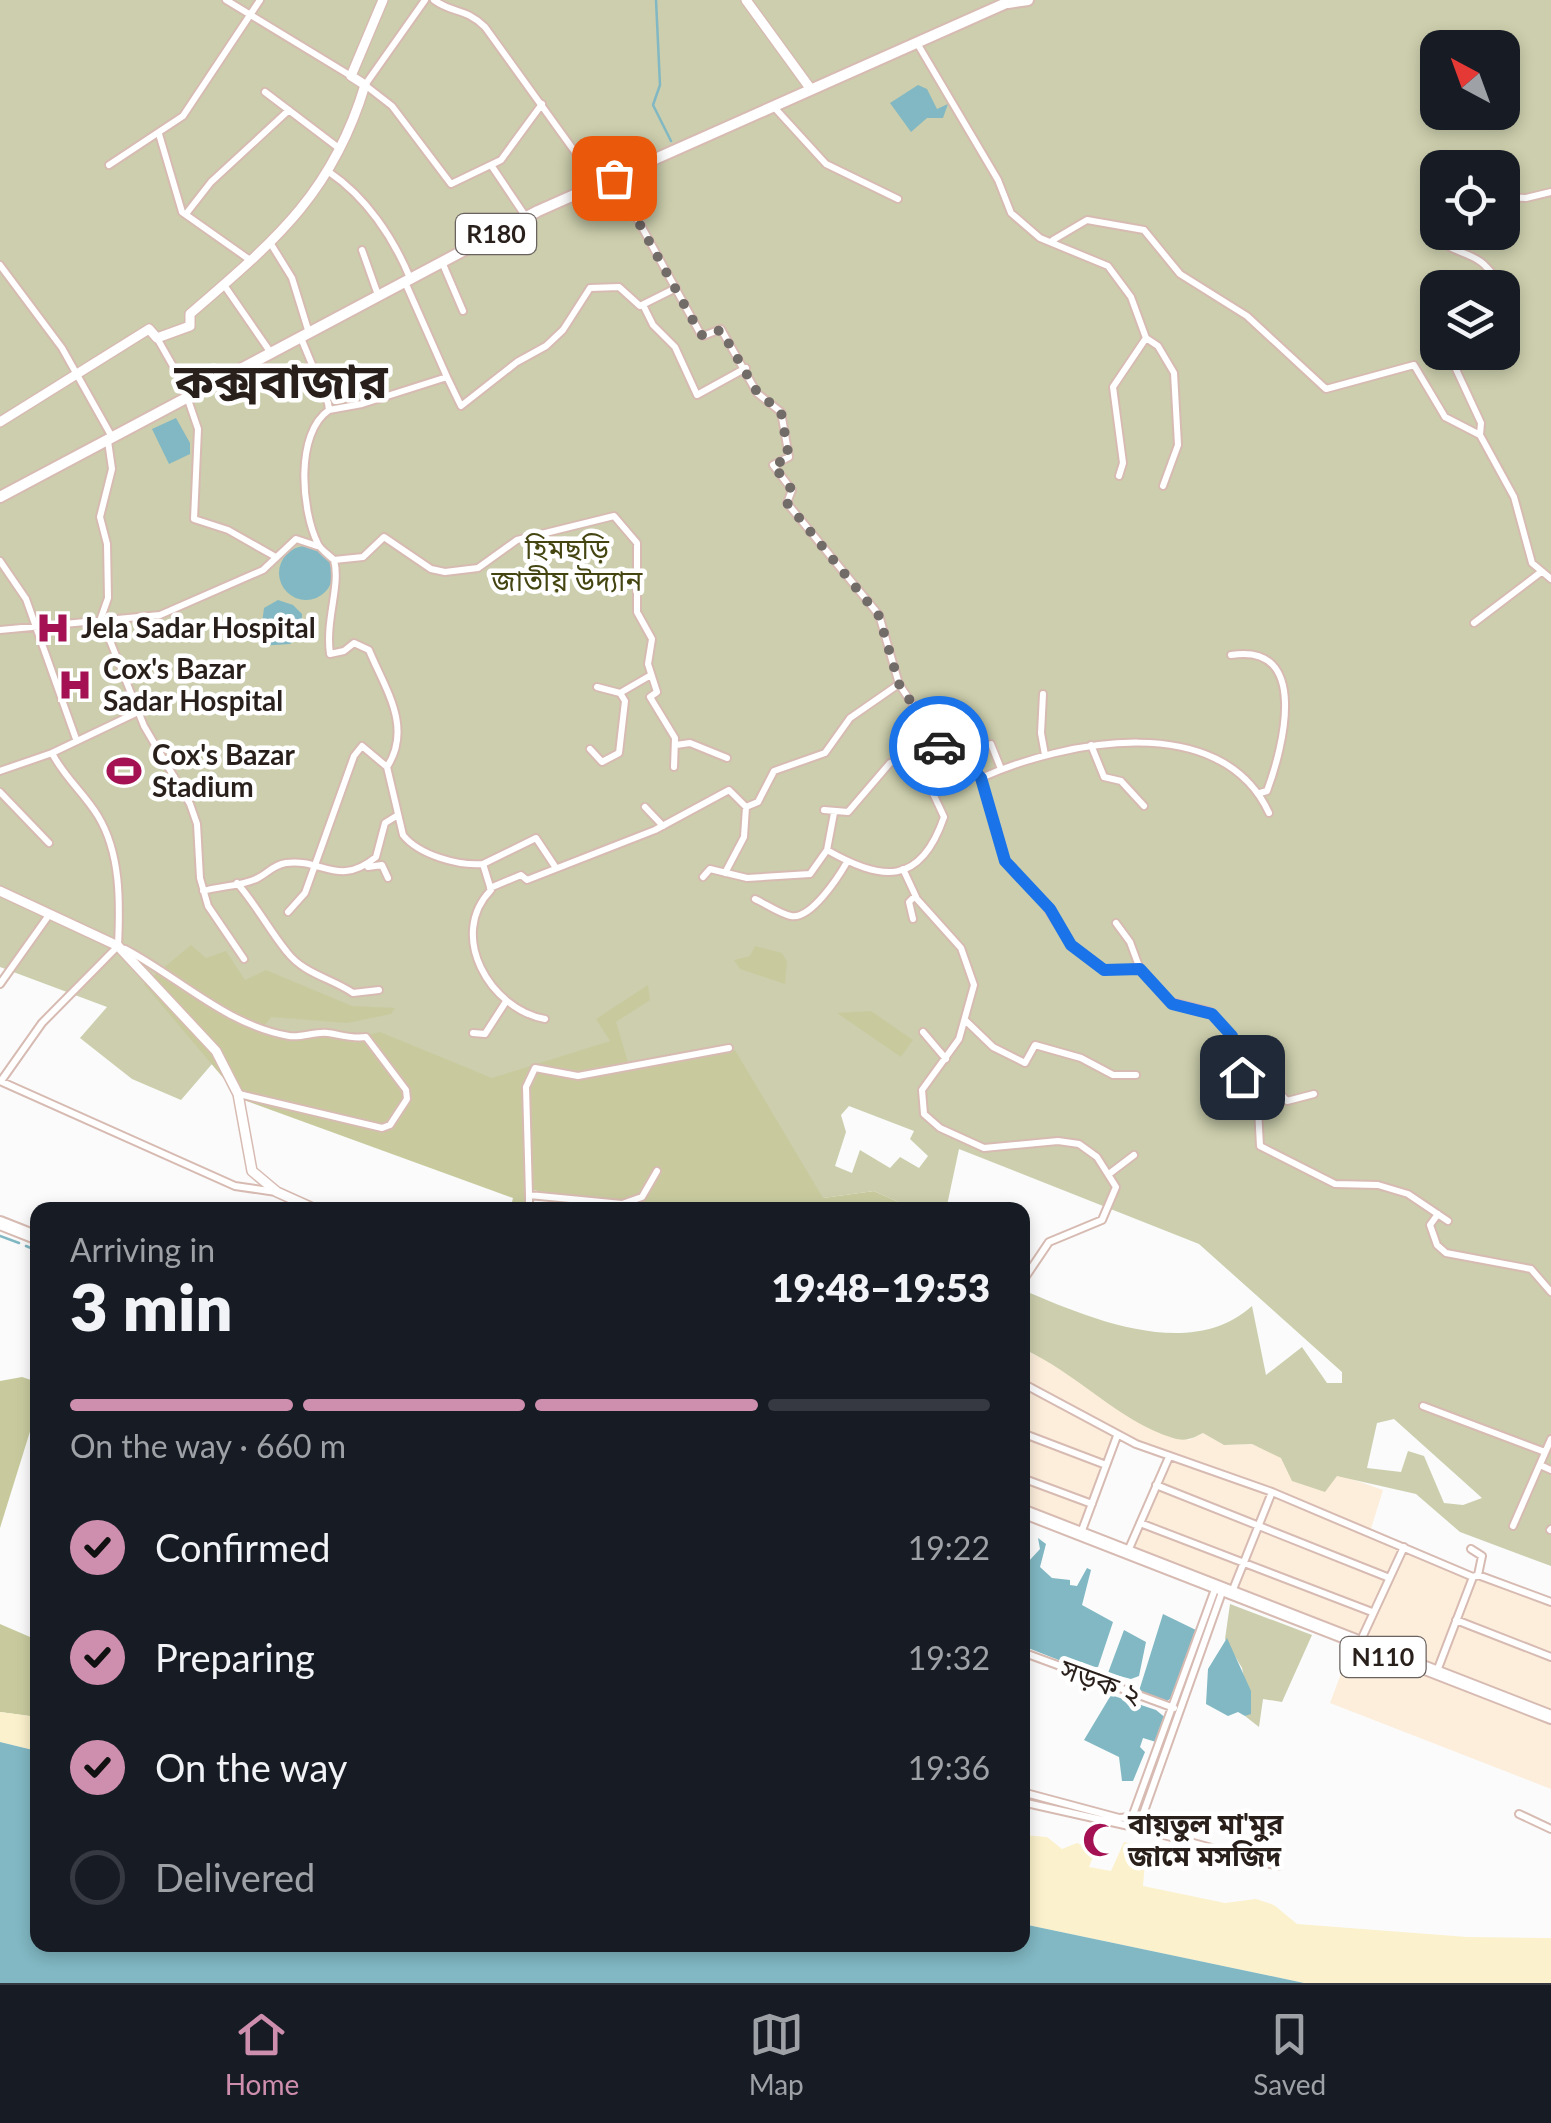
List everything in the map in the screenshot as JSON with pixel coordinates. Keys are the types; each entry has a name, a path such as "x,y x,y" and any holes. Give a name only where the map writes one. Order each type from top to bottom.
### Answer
{"highway":[{"path":"0,1223 30,1235"},
{"name":"N110","path":"1030,1518 1127,1552 1547,1719"},
{"name":"N110","path":"1030,1518 1436,1672 1547,1719"}],"main road":[{"name":"R180","path":"0,497 526,217 1009,1 1028,0"}],"street":[{"path":"226,0 365,85 400,116 451,184 491,165 517,143 542,104"},
{"path":"109,165 184,116 260,0"},
{"path":"351,76 383,0"},
{"path":"157,338 190,326 190,314 271,244 329,172 365,85 425,0"},
{"path":"434,0 473,16 542,104 598,185"},
{"path":"746,0 810,88"},
{"path":"916,42 993,170 1010,212 1033,234 1108,266 1131,297 1146,338 1158,346 1174,373 1178,445 1163,486"},
{"path":"265,92 341,150"},
{"path":"772,104 826,164 898,199"},
{"path":"186,214 210,182 289,110"},
{"path":"159,134 179,208 250,260"},
{"path":"491,165 526,217"},
{"path":"329,172 358,195 398,249 461,406 517,362 546,346 597,284 619,287 643,305 653,325 675,347 697,395 746,368"},
{"path":"614,178 700,333 703,336 721,330 757,392 779,408 786,422 789,458 773,465 792,490 787,503 879,616 899,684 921,717 929,750 930,787 943,812 943,822 925,854 903,869 881,875 827,850"},
{"path":"1520,196 1551,192"},
{"path":"1053,240 1086,220 1144,230 1180,274 1248,316 1326,390 1414,365 1445,417 1480,435"},
{"path":"271,244 292,278 328,410"},
{"path":"362,250 378,296"},
{"path":"1449,250 1480,261 1488,270"},
{"path":"442,262 463,311"},
{"path":"0,266 79,376 110,438 112,470 100,517 107,544 108,598 101,618 138,712 190,804 197,824 203,891 215,920 244,959"},
{"path":"224,285 271,353"},
{"path":"643,305 676,288"},
{"path":"0,422 150,330 187,397 198,430 194,519 228,530 274,556"},
{"path":"1119,476 1123,462 1112,387 1146,338"},
{"path":"1456,370 1480,422 1480,435 1514,496 1525,548 1541,572 1551,579"},
{"path":"318,546 302,457 308,434 328,410 362,404 448,377"},
{"path":"334,560 363,557 379,538 384,538 431,569 445,572 478,568 517,540 614,516 637,544 637,612 652,640 652,675 657,692 650,697 676,745 674,766"},
{"path":"0,630 160,615 263,570 296,539 318,546 334,560 338,572 326,628 330,654 344,651 354,642 369,650 397,718 398,750 387,767"},
{"path":"0,561 26,598 76,739"},
{"path":"1474,623 1541,572"},
{"path":"1230,654 1250,652 1273,664 1281,674 1285,741 1267,791 1260,794"},
{"path":"620,693 652,675"},
{"path":"746,807 758,802 774,772 825,753 850,718 899,684"},
{"path":"590,749 602,762 618,752 625,701 620,693 597,687"},
{"path":"1043,694 1041,733 1045,756"},
{"path":"0,771 52,753 138,712"},
{"path":"676,745 690,742 711,755 727,758"},
{"path":"981,778 1091,744 1159,743 1192,750 1239,772 1260,794 1269,814"},
{"path":"991,744 1001,769"},
{"path":"1091,744 1104,777 1121,781 1144,806"},
{"path":"288,912 305,893 354,756 362,746 387,767 409,842 447,860 483,864 536,838 556,868"},
{"path":"824,810 834,813 854,808 890,763 952,746 981,778 1005,861 1050,909 1071,945 1104,970 1140,969"},
{"path":"52,753 64,776 97,813 113,848 121,917 118,946 42,1024 1,1081 235,1186 277,1192"},
{"path":"546,1020 529,1016 493,991 472,944 476,906 490,888 521,874 527,880 663,826 729,790 746,807 744,837 725,873"},
{"path":"0,792 49,843"},
{"path":"645,806 663,826"},
{"path":"703,877 710,869 747,878 803,876 816,870 827,850 834,813"},
{"path":"203,891 256,879 285,864 314,865 337,873 363,865 376,858 385,823 398,815"},
{"path":"755,899 790,916 804,914 832,886 847,862"},
{"path":"483,864 490,888"},
{"path":"363,865 382,866 388,878"},
{"path":"903,869 915,896 964,954 974,985 964,1020 946,1058 921,1095 921,1108 935,1125 984,1148 1058,1140 1079,1144 1097,1157 1109,1174 1114,1198 1102,1220 1048,1242 1030,1270"},
{"path":"237,882 252,900 263,925 313,975 337,982 353,993 379,990"},
{"path":"0,891 153,964 218,1010 291,1036 326,1032 348,1039 366,1037 406,1090 407,1099 390,1124 382,1128 238,1094"},
{"path":"914,919 909,902 915,896"},
{"path":"0,984 49,915"},
{"path":"1116,923 1130,942 1140,969 1172,1004 1209,1011 1228,1032 1256,1103 1258,1142 1268,1152 1335,1184 1396,1190 1448,1221"},
{"path":"118,946 216,1051 238,1094 247,1162 260,1181 299,1202"},
{"path":"473,1032 485,1034 506,1002"},
{"path":"964,1020 992,1047 1026,1063 1035,1045 1048,1046 1113,1075 1136,1075"},
{"path":"923,1032 946,1058"},
{"path":"529,1202 526,1087 535,1068 578,1076 729,1048"},
{"path":"1256,1103 1280,1093 1286,1101 1314,1094"},
{"path":"1109,1174 1134,1155"},
{"path":"628,1202 642,1197 658,1171"},
{"path":"529,1195 601,1202"},
{"path":"1438,1214 1430,1224 1431,1234 1446,1253 1531,1269 1551,1292"},
{"path":"1030,1387 1117,1436 1272,1492 1476,1576 1551,1602"},
{"path":"1424,1406 1546,1452"},
{"path":"1030,1435 1106,1465"},
{"path":"1080,1534 1117,1436"},
{"path":"1513,1526 1551,1439"},
{"path":"1127,1552 1169,1457"},
{"path":"1540,1465 1551,1470"},
{"path":"1030,1481 1092,1504"},
{"path":"1156,1485 1387,1577"},
{"path":"1132,1817 1221,1591 1244,1563 1272,1492"},
{"path":"1140,1524 1372,1612"},
{"path":"1360,1643 1404,1547"},
{"path":"1436,1672 1482,1556 1471,1548"},
{"path":"1456,1620 1551,1657"},
{"name":"সড়ক ২","path":"1030,1655 1176,1709"},
{"path":"1138,1828 1176,1709"},
{"path":"1030,1794 1120,1818 1132,1817"},
{"path":"1030,1804 1278,1866"},
{"path":"1520,1814 1551,1829"},
{"path":"1132,1817 1138,1828"}],"shaded area":[{"path":"1030,1352 1057,1364 1134,1418 1189,1440 1203,1433 1224,1445 1252,1444 1383,1490 1370,1532 1469,1576 1481,1573 1551,1600 1551,1789 1330,1703 1353,1642 1127,1553 1166,1456 1118,1435 1080,1535 1030,1515"}],"green space":[{"name":"হিমছড়ি জাতীয় উদ্যান","path":"0,0 1551,0 1551,1566 1460,1532 1416,1494 1337,1476 1325,1492 1292,1481 1281,1458 1252,1444 1224,1445 1203,1433 1178,1439 1153,1430 1030,1353 1030,1293 1108,1322 1170,1333 1199,1331 1227,1323 1252,1306 1266,1375 1302,1347 1327,1383 1342,1383 1342,1372 1199,1244 959,1149 948,1202 898,1202 874,1191 823,1198 490,1144 195,1040 212,1064 181,1100 132,1079 80,1038 107,1007 0,967","holes":["849,1106 914,1131 910,1139 928,1156 919,1168 900,1157 890,1168 860,1150 852,1173 835,1166 846,1132 841,1115","1394,1419 1482,1498 1463,1505 1444,1503 1424,1456 1408,1451 1401,1472 1367,1468 1377,1423"]},
{"path":"191,945 206,958 226,951 245,980 266,970 352,1006 395,1008 391,1014 347,1023 271,1017 260,1032 280,1038 326,1034 347,1040 380,1032 492,1078 610,1041 596,1019 648,985 650,1000 616,1022 628,1062 735,1050 823,1198 874,1191 898,1202 587,1202 528,1189 526,1202 512,1202 513,1198 241,1099 144,984"},
{"path":"755,946 782,953 787,962 785,984 740,969 734,960 750,956"},
{"path":"871,1011 913,1040 901,1057 837,1013"},
{"path":"22,1377 30,1380 30,1432 0,1528 0,1381"},
{"path":"1230,1604 1312,1635 1282,1702 1263,1699 1259,1727 1245,1716 1251,1713 1242,1668 1225,1639"},
{"path":"0,1624 30,1637 30,1716 0,1712"}],"sand":[{"path":"0,1712 30,1716 30,1749 0,1742"},
{"path":"1030,1836 1047,1837 1062,1849 1077,1843 1095,1851 1089,1867 1111,1871 1124,1842 1146,1847 1143,1886 1225,1903 1256,1899 1274,1905 1297,1924 1467,1937 1551,1938 1551,1983 1304,1983 1030,1925"}],"water":[{"path":"918,85 927,89 937,109 948,104 943,118 927,118 911,132 890,103"},
{"path":"176,418 190,443 190,454 169,464 152,429"},
{"path":"306,546 325,554 333,573 325,592 306,600 287,592 279,573 287,554"},
{"path":"278,600 293,605 302,614 301,635 290,644 259,646 264,608"},
{"path":"1038,1538 1046,1544 1040,1567 1052,1578 1070,1580 1070,1585 1077,1586 1087,1568 1091,1570 1082,1605 1113,1622 1098,1667 1079,1668 1030,1649 1030,1560 1040,1549"},
{"path":"1163,1614 1198,1631 1173,1697 1167,1701 1139,1691"},
{"path":"1124,1630 1146,1642 1139,1676 1131,1679 1108,1673"},
{"path":"1227,1638 1251,1691 1251,1714 1245,1716 1238,1712 1228,1716 1206,1704 1208,1669"},
{"path":"1111,1695 1156,1710 1167,1719 1156,1742 1143,1738 1140,1747 1145,1752 1133,1781 1122,1781 1119,1757 1084,1740"},
{"path":"0,1742 30,1749 30,1952 1030,1952 1030,1925 1304,1983 0,1983"}],"waterway":[{"path":"656,0 660,85 653,105 671,141"},
{"path":"0,1236 19,1243"},
{"path":"26,1246 30,1248"}],"way so far":[{"path":"614,178 675,281 700,333 703,336 721,330 759,395 781,412 786,422 789,458 776,461 773,468 792,490 787,503 854,580 879,616 899,684 921,717 929,750 939,746"}],"place":[{"name":"Jela Sadar Hospital","path":"53,628"},
{"name":"Cox's Bazar Sadar Hospital","path":"75,685"},
{"name":"Cox's Bazar Stadium","path":"124,771"},
{"name":"বায়তুল মা'মুর জামে মসজিদ","path":"1100,1840"}],"district":[{"name":"কক্সবাজার","path":"281,381"}],"route":[{"path":"939,746 952,746 981,778 1005,861 1050,909 1071,945 1104,970 1140,969 1172,1004 1209,1011 1232,1036 1242,1077"}]}
